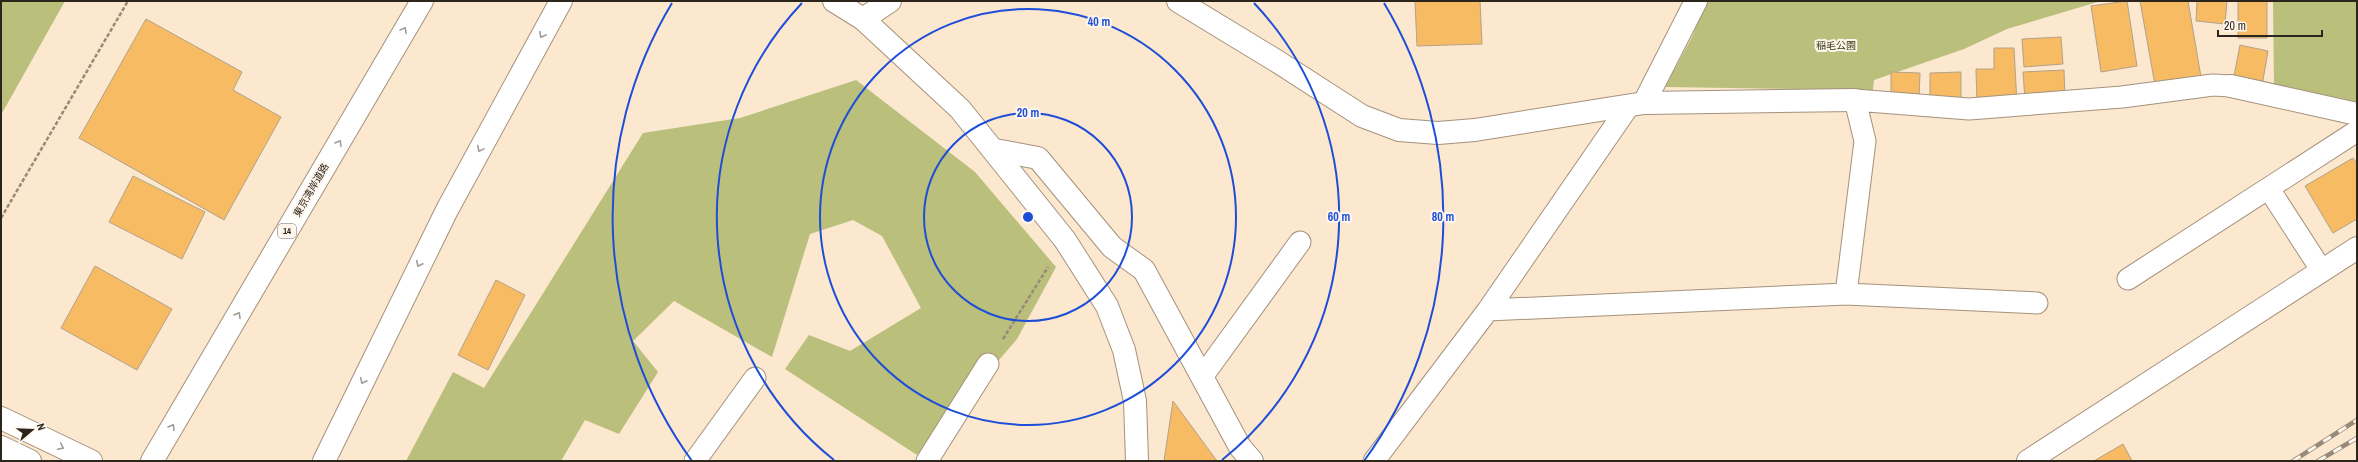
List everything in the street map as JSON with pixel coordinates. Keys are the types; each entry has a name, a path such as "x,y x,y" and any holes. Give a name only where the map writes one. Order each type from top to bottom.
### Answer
{"main road":[{"name":"東京湾岸道路","path":"152,461 422,1"},
{"path":"324,461 444,217 561,1"},
{"path":"834,1 863,19 960,109 995,150 1065,240 1106,306 1124,350 1135,401 1137,461"},
{"path":"863,19 890,1"},
{"path":"1178,1 1275,60 1362,116 1399,130 1438,133 1476,130 1636,105 1855,100"},
{"path":"1636,105 1696,1"},
{"path":"2231,86 2357,114"},
{"path":"995,150 1038,158 1112,247 1144,270 1240,447 1252,461"},
{"path":"2028,461 2357,248"},
{"path":"1,418 91,461"},
{"path":"1,446 30,461"}],"lane":[{"path":"1846,294 1865,141 1855,100 1969,109 2122,97 2213,85 2231,86"},
{"path":"1374,461 1488,310 1636,105"},
{"path":"2128,279 2357,132"},
{"path":"2269,189 2322,272"},
{"path":"1202,376 1300,242"},
{"path":"1488,310 1846,294 2037,303"},
{"path":"927,461 988,364"},
{"path":"695,461 755,378"}],"path":[{"path":"1,218 128,1"},
{"path":"988,364 1065,240"}],"green space":[{"path":"1,1 65,1 1,115"},
{"name":"稲毛公園","path":"1706,1 2101,1 2007,29 1964,49 1874,80 1873,90 1665,87 1692,37"},
{"path":"2273,1 2357,1 2357,102 2274,88"},
{"path":"856,80 975,172 1056,267 1017,339 917,455 785,369 809,335 850,351 921,308 882,236 853,220 810,234 772,357 674,301 633,341 658,372 619,434 585,420 561,461 406,461 453,372 484,388 643,133 740,118"}],"building":[{"path":"1415,1 1480,1 1482,44 1417,46"},
{"path":"2127,1 2137,66 2101,72 2091,6"},
{"path":"2140,1 2188,1 2201,77 2155,85"},
{"path":"2197,1 2227,1 2225,24 2196,21"},
{"path":"2238,1 2267,1 2267,38 2238,38"},
{"path":"146,19 242,72 233,90 281,117 224,220 79,138"},
{"path":"2061,37 2063,64 2024,67 2022,39"},
{"path":"2240,45 2268,51 2262,86 2233,81"},
{"path":"1994,48 2014,48 2017,104 1977,107 1976,69 1994,69"},
{"path":"2064,70 2065,98 2025,100 2023,72"},
{"path":"1891,72 1920,73 1919,99 1891,98"},
{"path":"1961,72 1961,103 1930,103 1930,73"},
{"path":"2353,158 2357,164 2357,219 2333,233 2305,186"},
{"path":"133,176 205,212 182,259 109,222"},
{"path":"95,266 172,309 137,370 61,328"},
{"path":"496,280 525,295 488,370 458,355"},
{"path":"1173,401 1217,461 1164,461"},
{"path":"2123,444 2132,461 2094,461"}],"railway":[{"path":"2293,461 2357,420"},
{"path":"2318,461 2357,438"}]}
